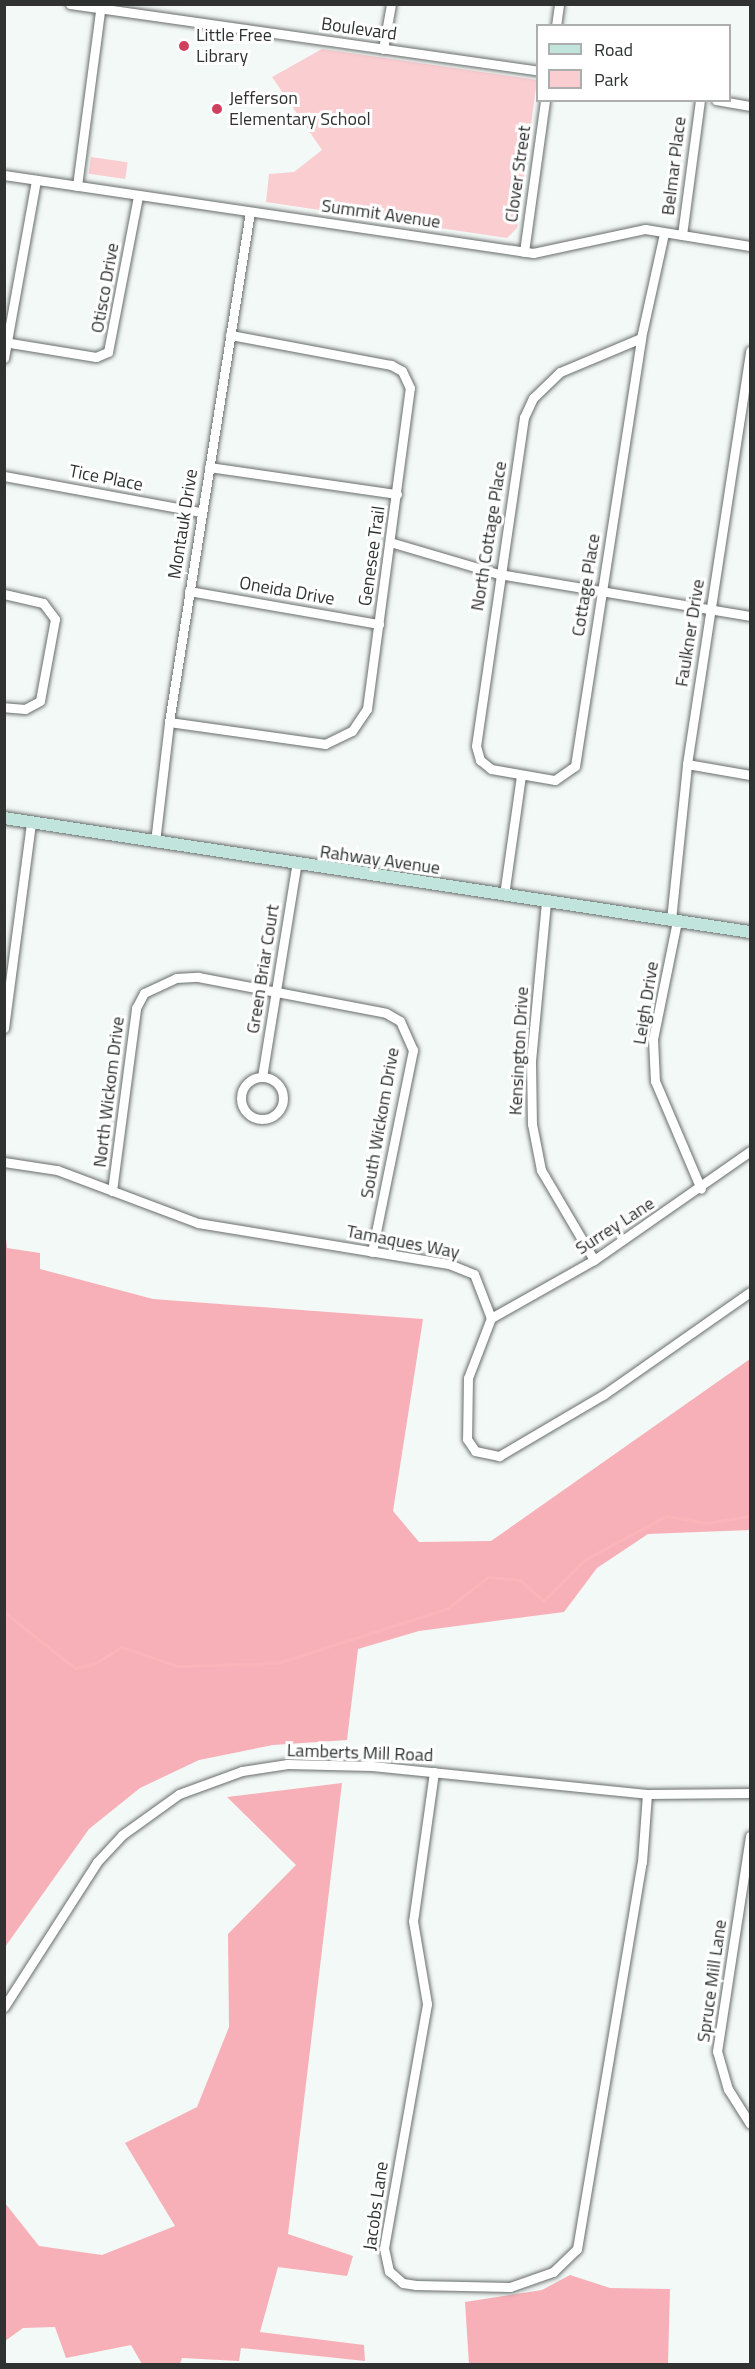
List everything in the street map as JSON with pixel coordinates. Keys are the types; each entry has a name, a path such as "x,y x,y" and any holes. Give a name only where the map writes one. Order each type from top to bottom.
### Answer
{"street":[{"name":"Boulevard","path":"70,4 536,71"},
{"path":"383,49 391,4"},
{"path":"556,24 559,4"},
{"path":"77,186 101,7"},
{"name":"Clover Street","path":"524,252 545,102"},
{"name":"Belmar Place","path":"682,235 700,102"},
{"path":"727,102 750,106"},
{"name":"Summit Avenue","path":"4,176 524,252 545,252 624,231 664,232 750,246"},
{"path":"4,358 36,180"},
{"name":"Otisco Drive","path":"6,342 96,357 108,352 138,195"},
{"name":"Montauk Drive","path":"155,842 169,722 250,212"},
{"name":"Cottage Place","path":"521,776 555,780 575,766 641,338 664,232"},
{"name":"Genesee Trail","path":"169,722 325,744 339,740 367,709 410,399 402,371 375,361 230,335"},
{"name":"North Cottage Place","path":"521,776 484,766 476,754 499,574 524,417 533,398 560,372 641,338"},
{"name":"Faulkner Drive","path":"674,921 687,764 750,351"},
{"path":"209,466 397,494"},
{"name":"Tice Place","path":"4,476 201,512"},
{"path":"390,542 499,574 750,616"},
{"name":"Oneida Drive","path":"189,591 379,624"},
{"path":"4,594 43,603 55,619 40,701 25,709 4,707"},
{"path":"687,764 750,775"},
{"path":"504,895 521,776"},
{"name":"Rahway Avenue","path":"4,818 296,867 750,932"},
{"path":"4,1028 16,953 31,822"},
{"name":"Green Briar Court","path":"262,1077 296,867"},
{"name":"Kensington Drive","path":"546,902 531,1062 532,1125 553,1196 594,1260"},
{"name":"Leigh Drive","path":"674,921 653,1039 656,1082 701,1189"},
{"path":"4,951 16,953"},
{"name":"North Wickom Drive","path":"112,1191 136,1008 144,993 176,978 198,977 277,992"},
{"name":"South Wickom Drive","path":"277,992 386,1013 409,1033 413,1050 372,1252"},
{"path":"262,1077 278,1084 283,1096 276,1114 264,1119 250,1115 241,1098 246,1085 262,1077"},
{"name":"Surrey Lane","path":"491,1318 594,1260 701,1189 750,1151"},
{"name":"Tamaques Way","path":"4,1162 57,1170 198,1223 449,1264 474,1274 491,1318"},
{"path":"491,1318 473,1359 464,1408 467,1439 475,1451 499,1456 603,1395 750,1292"},
{"name":"Lamberts Mill Road","path":"4,2007 96,1862 122,1835 179,1794 242,1771 287,1764 434,1772 647,1794 750,1793"},
{"name":"Jacobs Lane","path":"434,1772 413,1921 427,2004 384,2248 388,2271 403,2283 416,2285 510,2287 554,2272 577,2249 642,1862 647,1794"},
{"name":"Spruce Mill Lane","path":"750,1836 717,2050 728,2089 750,2124"}],"green space":[{"path":"322,49 536,80 517,228 507,238 266,202 269,174 294,172 322,150 272,77"},
{"path":"91,157 128,162 125,179 89,174"}],"shaded area":[{"path":"5,1230 7,1248 40,1253 40,1269 153,1299 423,1319 393,1511 419,1542 491,1541 750,1359 750,1530 648,1534 597,1568 564,1612 419,1631 358,1649 347,1740 273,1745 199,1760 140,1788 89,1829 5,1947"},
{"path":"342,1783 288,2234 353,2256 347,2276 278,2267 260,2332 364,2345 365,2361 241,2348 239,2361 182,2358 180,2364 142,2364 131,2345 66,2358 55,2327 23,2328 5,2341 5,2203 39,2246 102,2255 175,2226 125,2143 197,2107 229,2027 228,1934 296,1865 227,1797"},
{"path":"570,2275 610,2288 670,2289 668,2364 469,2364 465,2302 542,2290"}],"waterway":[{"path":"4,1612 75,1668 94,1664 121,1647 177,1666 278,1663 448,1608 488,1577 520,1580 543,1601 584,1560 666,1516 706,1523 750,1516"}],"place":[{"name":"Little Free Library","path":"184,46"},
{"name":"Jefferson Elementary School","path":"217,109"}]}
